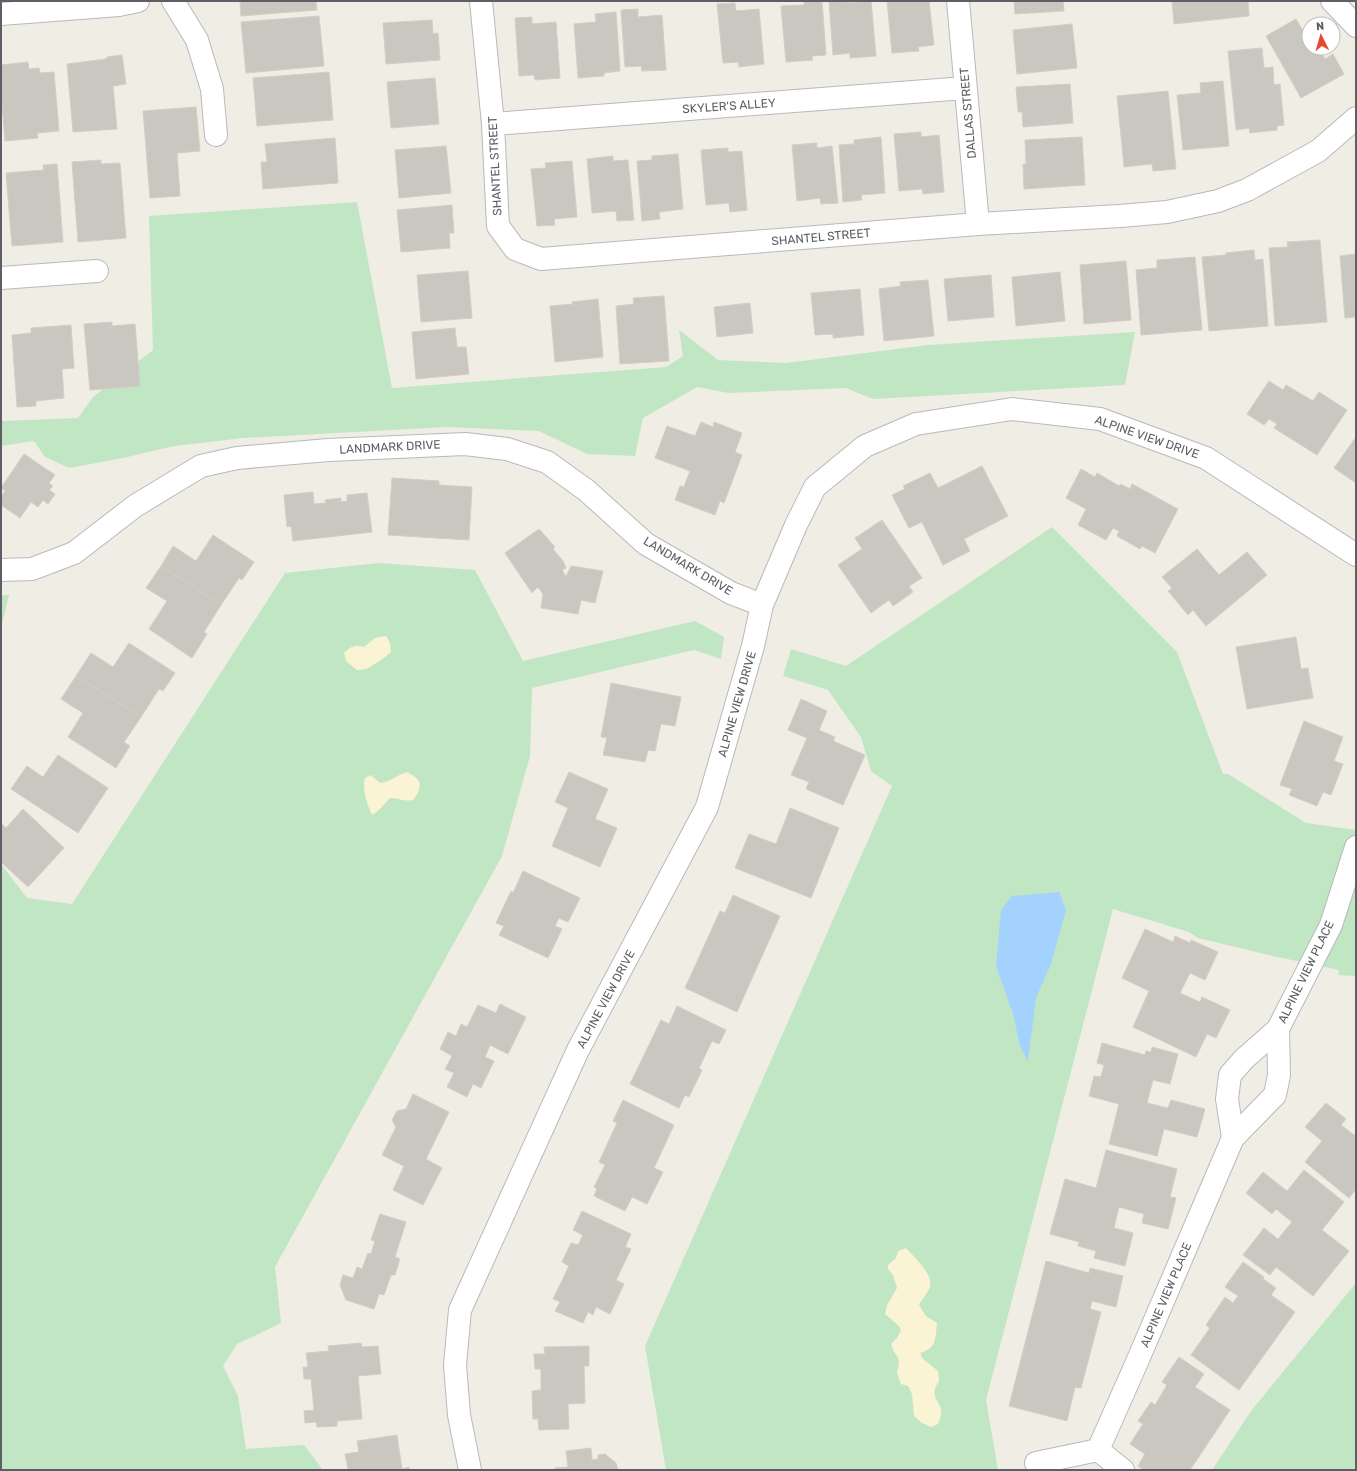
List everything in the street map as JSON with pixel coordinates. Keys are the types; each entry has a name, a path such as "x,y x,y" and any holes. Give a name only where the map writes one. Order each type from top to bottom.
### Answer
{"street":[{"path":"1,14 119,5 138,1"},
{"path":"173,1 197,40 212,89 216,135"},
{"name":"SHANTEL STREET","path":"481,1 493,124 498,226 515,249 541,259 978,224 1167,212 1218,201 1247,190 1318,151 1356,118"},
{"name":"DALLAS STREET","path":"958,1 978,224"},
{"path":"1332,1 1356,26"},
{"name":"SKYLER'S ALLEY","path":"493,124 965,88"},
{"path":"1,278 97,271"},
{"name":"ALPINE VIEW DRIVE","path":"470,1470 459,1415 455,1365 460,1310 578,1050 707,807 753,646 762,605 796,525 815,487 865,446 916,424 1012,410 1100,419 1206,458 1356,555"},
{"name":"LANDMARK DRIVE","path":"1,570 32,569 74,553 135,506 201,466 238,458 328,450 465,444 507,449 547,462 586,490 646,544 731,593 762,605"},
{"name":"ALPINE VIEW PLACE","path":"1233,1138 1227,1099 1230,1075 1244,1059 1278,1029 1331,925 1356,847"},
{"name":"ALPINE VIEW PLACE","path":"1098,1450 1233,1138 1275,1095 1279,1075 1278,1029"},
{"path":"1036,1463 1098,1450 1123,1470"}],"green space":[{"path":"357,202 392,388 666,367 683,356 679,330 718,360 786,363 928,345 1135,332 1125,385 873,399 846,388 729,393 697,387 643,418 635,456 587,454 539,431 447,427 243,438 174,446 123,458 69,468 45,457 34,441 1,446 1,420 78,418 93,397 153,350 149,216"},
{"path":"1052,527 1177,652 1223,774 1228,774 1306,823 1356,830 1356,976 1338,975 1339,970 1198,938 1189,932 1113,909 986,1400 998,1470 666,1470 645,1346 892,786 871,771 861,737 828,690 783,676 791,649 846,666"},
{"path":"379,563 475,570 523,661 695,621 724,637 721,659 694,650 532,688 530,756 502,856 275,1267 281,1323 237,1344 223,1366 238,1396 246,1449 304,1445 323,1470 1,1470 1,864 27,898 72,904 285,573"},
{"path":"1,595 9,595 1,628"},
{"path":"1356,1283 1356,1470 1212,1470 1251,1411"}],"sand":[{"path":"386,636 390,643 391,652 378,662 366,669 357,670 346,661 344,653 349,649 356,646 364,647 375,638"},
{"path":"407,772 416,778 420,784 419,791 413,800 407,801 390,798 378,811 372,815 368,806 364,787 365,778 371,775 380,783"},
{"path":"906,1248 929,1276 930,1286 919,1305 926,1316 937,1323 935,1338 932,1346 926,1351 920,1353 923,1359 938,1371 939,1381 936,1387 935,1396 940,1406 941,1415 938,1424 931,1427 922,1423 914,1416 912,1394 908,1386 901,1384 897,1373 899,1363 898,1357 891,1344 897,1338 901,1330 898,1325 885,1314 887,1305 897,1288 893,1275 888,1269 888,1265 896,1258 898,1251"}],"water":[{"path":"1059,892 1066,910 1051,964 1036,998 1028,1061 1020,1046 1013,1014 996,966 1001,910 1012,896"}],"building":[{"path":"240,1 316,1 317,10 241,16"},
{"path":"804,1 822,1 826,55 812,56 813,60 786,62 781,6 804,5"},
{"path":"829,1 847,1 847,3 871,1 876,56 850,58 850,53 833,55"},
{"path":"887,1 929,1 934,45 918,47 919,51 892,53"},
{"path":"1014,1 1063,1 1064,11 1015,14"},
{"path":"1172,1 1248,1 1249,16 1174,24"},
{"path":"735,3 736,11 759,9 764,64 739,67 738,62 723,63 717,4"},
{"path":"638,9 638,17 662,15 666,70 642,71 641,66 625,67 621,10"},
{"path":"616,12 620,71 604,73 604,76 578,78 574,24 596,22 595,14"},
{"path":"319,16 324,66 246,73 241,22"},
{"path":"532,17 532,24 556,22 560,78 535,80 534,75 519,76 515,18"},
{"path":"1296,19 1301,27 1301,56 1323,56 1325,59 1330,56 1334,56 1344,74 1301,98 1266,36"},
{"path":"432,20 433,34 438,33 440,60 386,64 383,23"},
{"path":"1072,24 1077,68 1017,74 1013,30"},
{"path":"1262,48 1264,68 1273,67 1274,85 1280,84 1284,125 1277,126 1277,130 1250,133 1249,128 1236,130 1228,51"},
{"path":"122,55 126,84 113,86 117,129 73,132 67,64 106,59 107,57"},
{"path":"28,62 29,69 39,68 40,73 54,72 59,131 37,133 38,138 5,141 1,92 1,65"},
{"path":"329,72 333,120 257,126 253,78"},
{"path":"435,78 439,124 391,128 387,82"},
{"path":"1223,81 1229,146 1183,150 1177,95 1201,93 1200,83"},
{"path":"1070,84 1073,123 1023,127 1022,112 1018,112 1016,87"},
{"path":"1168,91 1176,169 1153,171 1152,164 1124,167 1117,96"},
{"path":"196,107 200,151 177,153 180,196 150,198 143,111"},
{"path":"921,132 921,137 939,135 944,192 923,194 922,189 899,191 894,134"},
{"path":"881,137 885,193 861,195 862,200 843,202 839,145 854,144 854,140"},
{"path":"1082,137 1085,185 1024,189 1023,164 1026,164 1025,140"},
{"path":"335,138 338,183 263,189 261,162 267,162 265,144"},
{"path":"817,143 817,148 832,146 838,203 821,204 820,198 797,201 792,145"},
{"path":"446,146 451,193 399,198 395,150"},
{"path":"728,148 728,152 742,151 747,210 730,212 729,203 706,205 701,150"},
{"path":"678,154 683,209 659,212 660,219 642,221 637,161 652,160 652,156"},
{"path":"613,156 613,161 628,160 634,220 617,221 616,211 592,213 587,159"},
{"path":"101,160 101,164 120,163 126,238 78,242 72,162"},
{"path":"572,161 577,217 554,219 555,225 537,226 531,169 546,168 545,163"},
{"path":"57,164 63,242 12,246 6,173 44,170 43,165"},
{"path":"452,205 454,233 449,233 450,248 401,252 397,210"},
{"path":"1320,240 1327,322 1275,326 1269,248 1288,247 1287,242"},
{"path":"1254,250 1255,260 1263,259 1268,326 1209,331 1202,257 1226,255 1226,253"},
{"path":"1356,254 1356,317 1345,318 1340,256"},
{"path":"1195,257 1202,330 1141,335 1136,270 1157,268 1157,260"},
{"path":"1126,261 1131,320 1084,324 1080,265"},
{"path":"468,271 472,318 421,322 417,275"},
{"path":"1060,272 1065,321 1016,326 1012,277"},
{"path":"991,275 994,317 948,321 944,279"},
{"path":"928,280 934,336 884,341 879,289 901,286 900,282"},
{"path":"860,289 864,335 833,338 833,334 815,335 811,293"},
{"path":"664,296 669,361 620,364 616,306 634,304 633,298"},
{"path":"598,299 603,357 555,362 550,306 573,304 572,302"},
{"path":"750,303 753,333 717,337 714,307"},
{"path":"112,322 112,326 135,324 140,386 90,390 84,324"},
{"path":"71,325 74,368 62,369 64,398 36,401 36,406 17,407 12,335 31,333 31,328"},
{"path":"455,328 457,347 466,347 469,374 416,379 412,332"},
{"path":"1269,381 1283,390 1286,385 1313,401 1319,392 1347,410 1317,455 1274,428 1277,424 1269,419 1264,425 1247,414"},
{"path":"701,422 713,427 714,422 742,433 735,452 742,455 724,503 720,501 715,515 675,500 680,486 684,487 690,471 655,458 667,426 695,436"},
{"path":"1356,437 1356,483 1334,468"},
{"path":"24,454 55,475 49,483 53,486 49,490 55,494 48,504 43,500 38,507 31,502 20,518 1,505 1,497 5,491 1,488"},
{"path":"982,466 1008,516 964,539 970,551 943,565 922,522 909,528 892,495 905,489 903,486 930,473 938,488"},
{"path":"1081,469 1095,477 1097,473 1119,486 1120,484 1130,489 1132,484 1178,509 1155,553 1142,546 1140,549 1117,536 1119,531 1113,528 1106,540 1078,525 1086,509 1066,498"},
{"path":"392,478 439,481 439,485 472,487 469,540 388,535"},
{"path":"313,492 314,504 326,503 325,500 341,498 341,502 347,501 347,495 367,493 372,532 293,541 291,526 287,527 284,495"},
{"path":"882,520 922,578 909,586 913,592 893,606 889,600 871,613 838,565 862,549 855,538"},
{"path":"539,529 555,547 553,549 563,561 566,568 562,570 566,577 571,566 603,571 595,603 581,600 578,614 541,608 543,594 538,587 532,593 505,553"},
{"path":"213,535 254,562 242,580 239,578 221,605 161,566 173,546 196,561"},
{"path":"1197,549 1219,575 1247,552 1267,575 1206,626 1193,610 1188,615 1168,591 1172,588 1162,577"},
{"path":"161,566 221,605 204,632 207,634 192,658 149,629 167,601 146,588"},
{"path":"1296,637 1301,669 1308,668 1313,698 1247,709 1236,647"},
{"path":"129,643 175,673 163,691 159,689 141,717 76,676 91,653 113,667"},
{"path":"76,676 141,717 124,742 130,746 116,768 68,737 83,713 61,699"},
{"path":"611,683 681,697 675,726 661,724 655,751 648,750 645,762 603,755 607,738 601,737"},
{"path":"801,699 827,711 819,730 835,737 833,741 865,755 843,805 806,789 809,782 791,775 807,738 788,730"},
{"path":"1304,721 1343,737 1334,761 1343,764 1331,795 1323,792 1317,806 1289,795 1292,789 1280,785"},
{"path":"58,755 108,788 78,833 11,789 27,766 43,777"},
{"path":"569,772 608,789 595,819 617,828 600,867 552,846 568,808 555,802"},
{"path":"790,808 839,828 811,898 735,868 749,834 776,844"},
{"path":"23,809 64,848 28,887 1,862 1,823 6,828"},
{"path":"523,871 580,898 568,922 559,918 555,926 562,929 548,958 499,935 504,926 496,923 511,891 513,893"},
{"path":"733,895 780,916 737,1012 685,988 720,911 725,913"},
{"path":"1145,929 1173,942 1175,936 1190,943 1191,940 1218,952 1205,980 1190,973 1180,993 1200,1002 1202,997 1230,1010 1216,1038 1207,1034 1196,1057 1133,1027 1149,991 1122,978"},
{"path":"500,1004 526,1017 508,1054 490,1045 485,1057 494,1061 481,1088 473,1084 467,1097 447,1087 454,1073 445,1069 452,1056 440,1049 448,1032 456,1036 461,1024 467,1027 478,1005 496,1013"},
{"path":"677,1006 726,1030 719,1044 712,1041 699,1068 702,1070 689,1097 685,1095 679,1108 630,1084 661,1020 669,1024"},
{"path":"1102,1043 1145,1055 1146,1051 1151,1052 1152,1047 1178,1054 1170,1084 1153,1080 1147,1103 1168,1108 1171,1100 1205,1109 1197,1137 1164,1129 1157,1156 1109,1144 1119,1104 1089,1096 1094,1076 1101,1077 1104,1065 1097,1063"},
{"path":"413,1094 449,1112 426,1159 442,1168 423,1205 393,1190 404,1166 382,1155 396,1127 392,1120 397,1111 406,1109"},
{"path":"623,1100 674,1125 654,1168 663,1172 647,1204 632,1197 625,1211 594,1196 597,1189 594,1187 605,1165 599,1162 617,1123 613,1121"},
{"path":"1326,1103 1346,1119 1341,1125 1354,1135 1356,1133 1356,1189 1349,1198 1305,1162 1322,1141 1305,1127"},
{"path":"1106,1150 1177,1169 1170,1197 1176,1198 1168,1229 1142,1223 1144,1214 1119,1207 1114,1228 1133,1233 1125,1266 1094,1258 1096,1251 1078,1246 1079,1242 1050,1234 1065,1179 1096,1188"},
{"path":"1304,1170 1344,1202 1322,1230 1349,1251 1313,1296 1276,1267 1270,1275 1243,1255 1264,1228 1278,1239 1292,1222 1276,1209 1272,1214 1246,1193 1263,1172 1287,1191"},
{"path":"582,1211 631,1234 625,1247 631,1249 616,1280 624,1284 610,1314 596,1307 593,1315 588,1312 583,1323 555,1311 560,1302 553,1299 569,1266 562,1262 571,1243 578,1245 583,1235 573,1230"},
{"path":"380,1214 406,1222 395,1257 400,1259 395,1275 391,1275 384,1295 379,1294 374,1309 346,1300 340,1285 343,1275 353,1278 357,1267 362,1269 368,1253 371,1254 375,1241 371,1240"},
{"path":"1046,1261 1089,1273 1090,1268 1123,1276 1116,1307 1092,1301 1090,1309 1101,1312 1081,1388 1075,1387 1067,1421 1009,1406"},
{"path":"1243,1262 1264,1277 1263,1279 1276,1288 1271,1295 1295,1312 1239,1390 1191,1355 1210,1328 1206,1325 1225,1297 1233,1303 1238,1296 1225,1287"},
{"path":"361,1343 362,1347 378,1346 381,1374 358,1376 362,1419 337,1421 337,1426 317,1427 316,1422 305,1423 304,1411 314,1410 311,1379 304,1379 303,1367 308,1367 306,1353 329,1351 328,1346"},
{"path":"589,1346 589,1366 584,1366 585,1403 568,1404 569,1429 539,1430 538,1419 533,1419 532,1391 541,1390 541,1369 535,1369 534,1354 545,1354 544,1347"},
{"path":"1179,1357 1204,1374 1195,1387 1230,1410 1190,1470 1144,1470 1138,1466 1145,1454 1130,1444 1143,1424 1138,1421 1151,1402 1155,1405 1167,1385 1162,1382"},
{"path":"397,1435 402,1469 409,1467 409,1470 348,1470 345,1454 359,1452 357,1441"},
{"path":"591,1448 592,1460 598,1459 598,1455 605,1454 616,1463 618,1470 555,1470 555,1468 568,1467 566,1451"}]}
